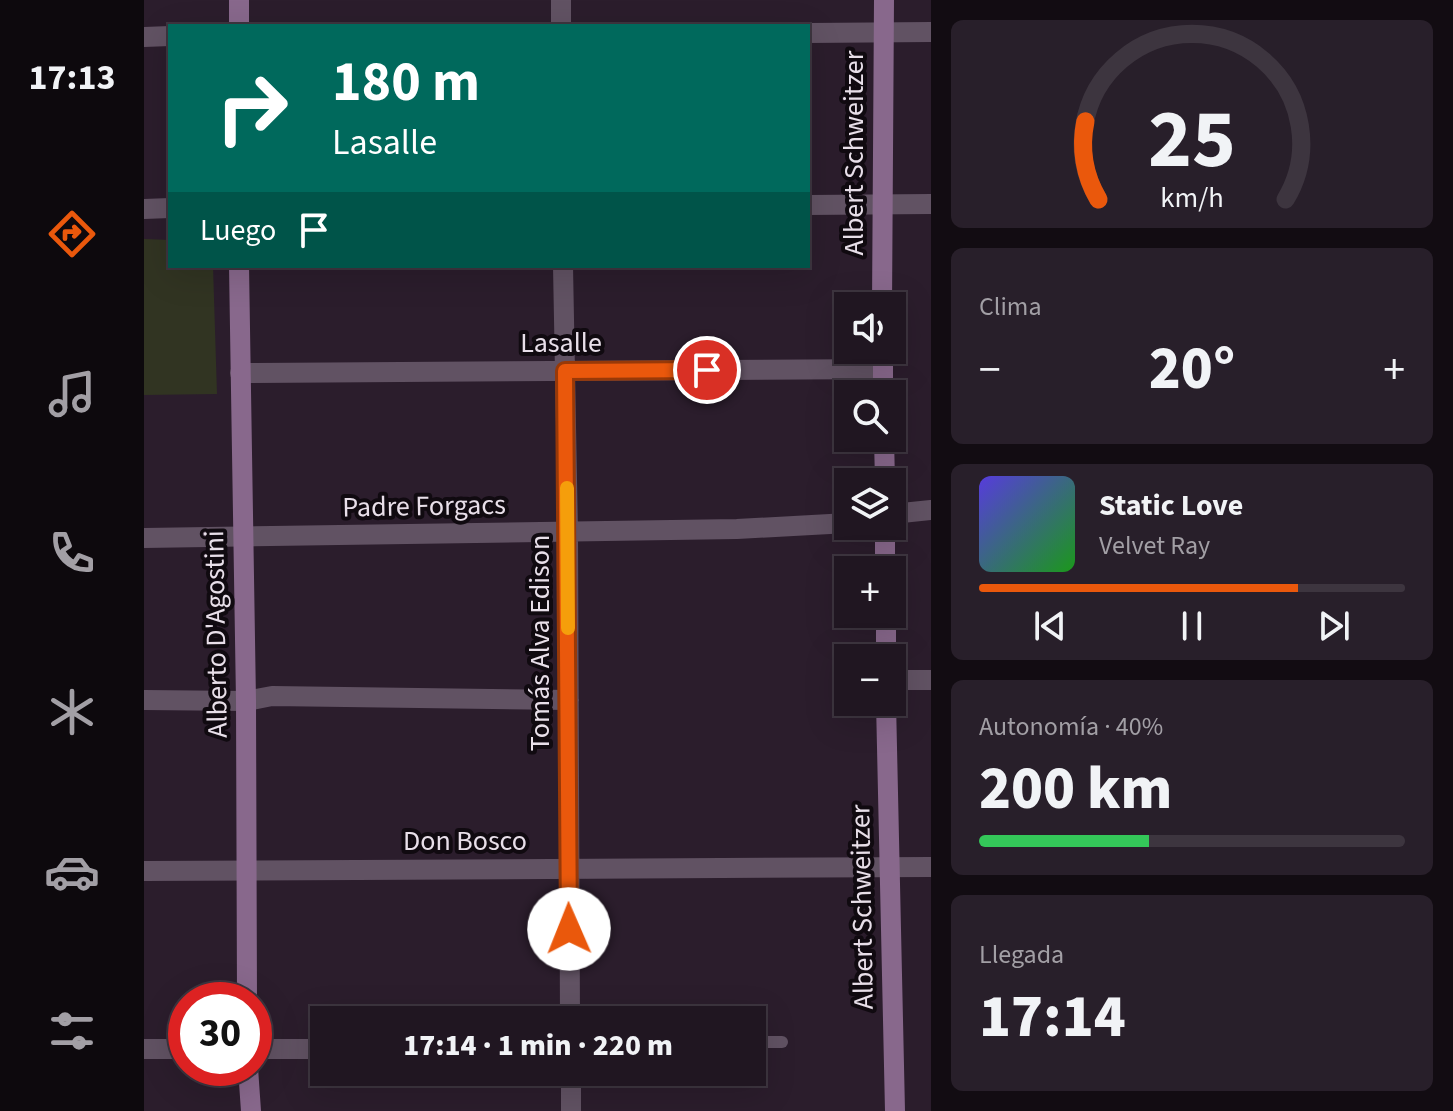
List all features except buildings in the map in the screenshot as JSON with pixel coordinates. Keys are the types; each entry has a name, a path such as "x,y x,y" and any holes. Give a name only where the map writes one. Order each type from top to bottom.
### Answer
{"main road":[{"path":"239,0 239,24"},
{"name":"Albert Schweitzer","path":"882,292 884,0"},
{"name":"Alberto D'Agostini","path":"239,268 247,982"},
{"name":"Albert Schweitzer","path":"886,716 895,1111"},
{"path":"249,1086 251,1111"}],"street":[{"path":"561,0 561,24"},
{"path":"810,33 931,32"},
{"path":"144,37 168,36"},
{"path":"810,205 931,204"},
{"path":"144,209 168,208"},
{"name":"Tomás Alva Edison","path":"563,268 568,532 570,1006"},
{"name":"Lasalle","path":"240,373 565,371 834,362"},
{"path":"906,513 931,510"},
{"name":"Padre Forgacs","path":"144,538 737,529 834,524"},
{"path":"906,680 931,680"},
{"path":"144,700 246,701 272,696 569,700"},
{"name":"Don Bosco","path":"144,871 931,867"},
{"path":"144,1049 168,1049"},
{"path":"272,1049 310,1049"},
{"path":"571,1086 571,1111"}],"lane":[{"path":"766,1042 782,1042"}],"green space":[{"path":"144,239 168,240 168,268 213,268 217,394 144,395"}],"slow traffic":[{"path":"567,488 568,628"}],"route":[{"path":"569,929 565,371 707,370"}]}
